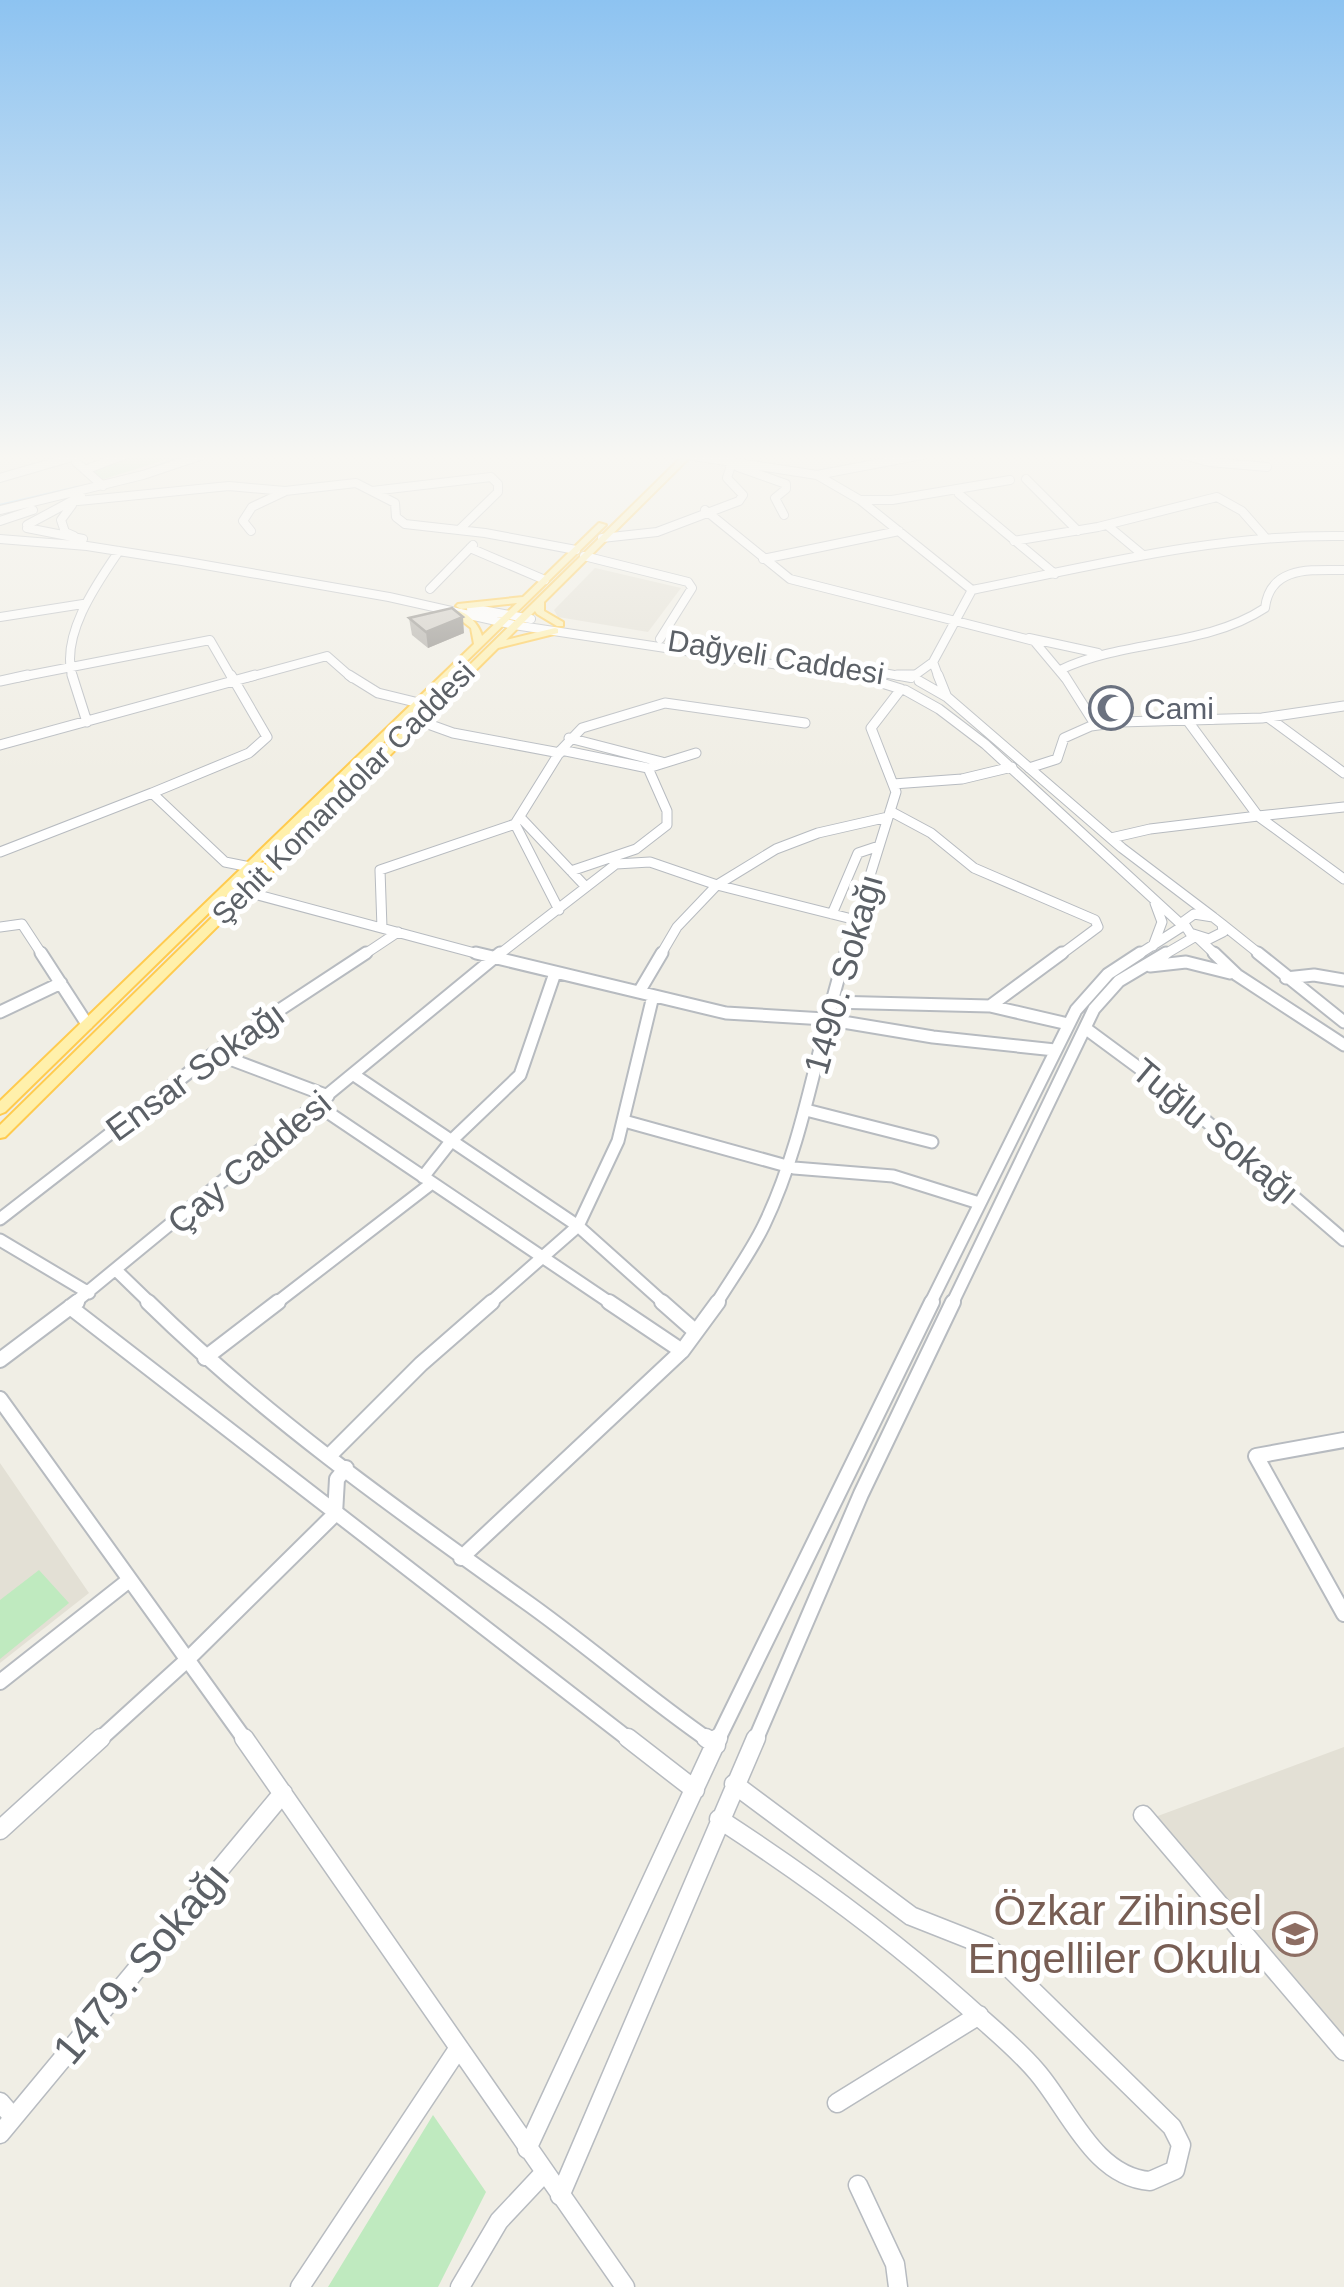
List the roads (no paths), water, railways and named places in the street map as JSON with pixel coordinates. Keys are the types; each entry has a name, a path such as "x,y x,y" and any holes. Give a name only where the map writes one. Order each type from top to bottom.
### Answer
{"main road":[{"name":"Şehit Komandolar Caddesi","path":"533,600 545,580 569,562"},
{"name":"Şehit Komandolar Caddesi","path":"0,1133 571,562"},
{"path":"459,609 533,600 540,612 558,627"},
{"path":"459,609 485,646 558,627"},
{"name":"Şehit Komandolar Caddesi","path":"0,1109 418,704 485,646"}],"street":[{"path":"87,722 69,667 84,604 112,562"},
{"path":"185,562 459,609"},
{"path":"205,562 459,609"},
{"path":"430,589 457,562"},
{"path":"502,562 545,580"},
{"path":"609,562 672,577 692,588 660,639"},
{"path":"768,562 790,579 818,589 1098,652"},
{"path":"936,562 972,590 1112,562"},
{"path":"1040,562 1055,574"},
{"path":"1060,670 1098,652 1209,630 1256,616 1266,608 1267,592 1277,580 1322,570 1344,570"},
{"path":"1322,570 1344,582"},
{"path":"915,680 933,662 972,590"},
{"path":"0,617 84,604"},
{"name":"Dağyeli Caddesi","path":"459,609 851,674 903,690 946,712 1012,768 1236,975"},
{"name":"Dağyeli Caddesi","path":"558,627 660,639 915,680"},
{"path":"1027,638 1060,670 1094,724"},
{"path":"0,681 210,640 266,737 262,744 152,793 0,852"},
{"path":"0,745 326,656 357,686 418,704"},
{"path":"933,662 946,697"},
{"path":"903,690 898,681 915,680 946,697 1112,838 1344,1022"},
{"name":"1490. Sokağı","path":"460,1558 682,1351 764,1224 806,1110 825,1019 896,792 870,728 903,690"},
{"path":"382,928 380,870 517,820 569,738 582,728 665,703 804,723"},
{"path":"1029,768 1057,759 1064,738 1094,724 1270,718 1314,714 1344,706"},
{"path":"1270,718 1344,773"},
{"path":"417,720 453,732 648,768 696,753"},
{"path":"1187,720 1258,816 1344,879"},
{"path":"569,738 667,764"},
{"path":"571,871 612,859 654,837 667,825 667,811 648,768"},
{"path":"893,784 962,779 1012,768"},
{"path":"152,793 225,862 250,867"},
{"path":"1112,838 1150,829 1344,807"},
{"path":"330,1455 421,1364 578,1226 618,1142 646,994 677,927 717,885 776,848 889,814 931,834 974,868 1095,920 1098,927 990,1006"},
{"path":"517,820 586,887"},
{"path":"517,820 558,910"},
{"path":"832,914 858,854 879,846"},
{"name":"Çay Caddesi","path":"0,1360 117,1271 494,958 616,864 638,860 717,885 856,920"},
{"path":"1144,887 1160,910 1162,922 1150,950"},
{"path":"244,891 494,958 726,1013 825,1019 933,1037 1055,1050"},
{"path":"528,2149 716,1745 1068,1024 1092,988 1183,926 1189,916 1218,921"},
{"path":"560,2196 718,1819 861,1494 1084,1028 1106,993 1196,936 1216,938 1223,932 1218,921"},
{"path":"4,924 22,924 88,1024"},
{"name":"Ensar Sokağı","path":"0,1219 214,1052 398,932"},
{"path":"1141,968 1186,962 1236,975 1344,1045"},
{"path":"205,1358 427,1180 452,1140 520,1075 555,972"},
{"path":"1286,978 1314,975 1344,980"},
{"path":"0,1012 61,983"},
{"path":"830,1002 990,1006 1068,1024"},
{"name":"Tuğlu Sokağı","path":"1084,1028 1177,1096 1344,1240"},
{"path":"214,1052 323,1101 427,1180 682,1351"},
{"path":"354,1075 578,1226 696,1332"},
{"path":"806,1110 932,1142"},
{"path":"624,1121 799,1169 893,1176 980,1203"},
{"path":"0,1240 89,1293"},
{"path":"117,1271 205,1358 460,1558 524,1600 654,1704 716,1745"},
{"path":"70,1307 695,1790"},
{"path":"0,1399 283,1793 624,2287"},
{"path":"1344,1440 1256,1456 1344,1614"},
{"path":"0,1830 186,1660 335,1514 337,1478 346,1468"},
{"path":"0,1682 128,1581"},
{"path":"718,1819 806,1874 980,2016 1039,2073 1091,2148 1130,2178 1157,2181 1175,2170 1181,2145 1172,2127 987,1946 910,1916 734,1784"},
{"name":"1479. Sokağı","path":"0,2134 7,2110 283,1793"},
{"path":"1142,1815 1344,2050"},
{"path":"837,2104 980,2016"},
{"path":"300,2287 458,2049"},
{"path":"460,2287 498,2221 544,2172"},
{"path":"858,2185 895,2264 898,2287"}],"place":[{"name":"Cami","path":"1111,708"},
{"name":"Özkar Zihinsel Engelliler Okulu","path":"1295,1934"}]}
